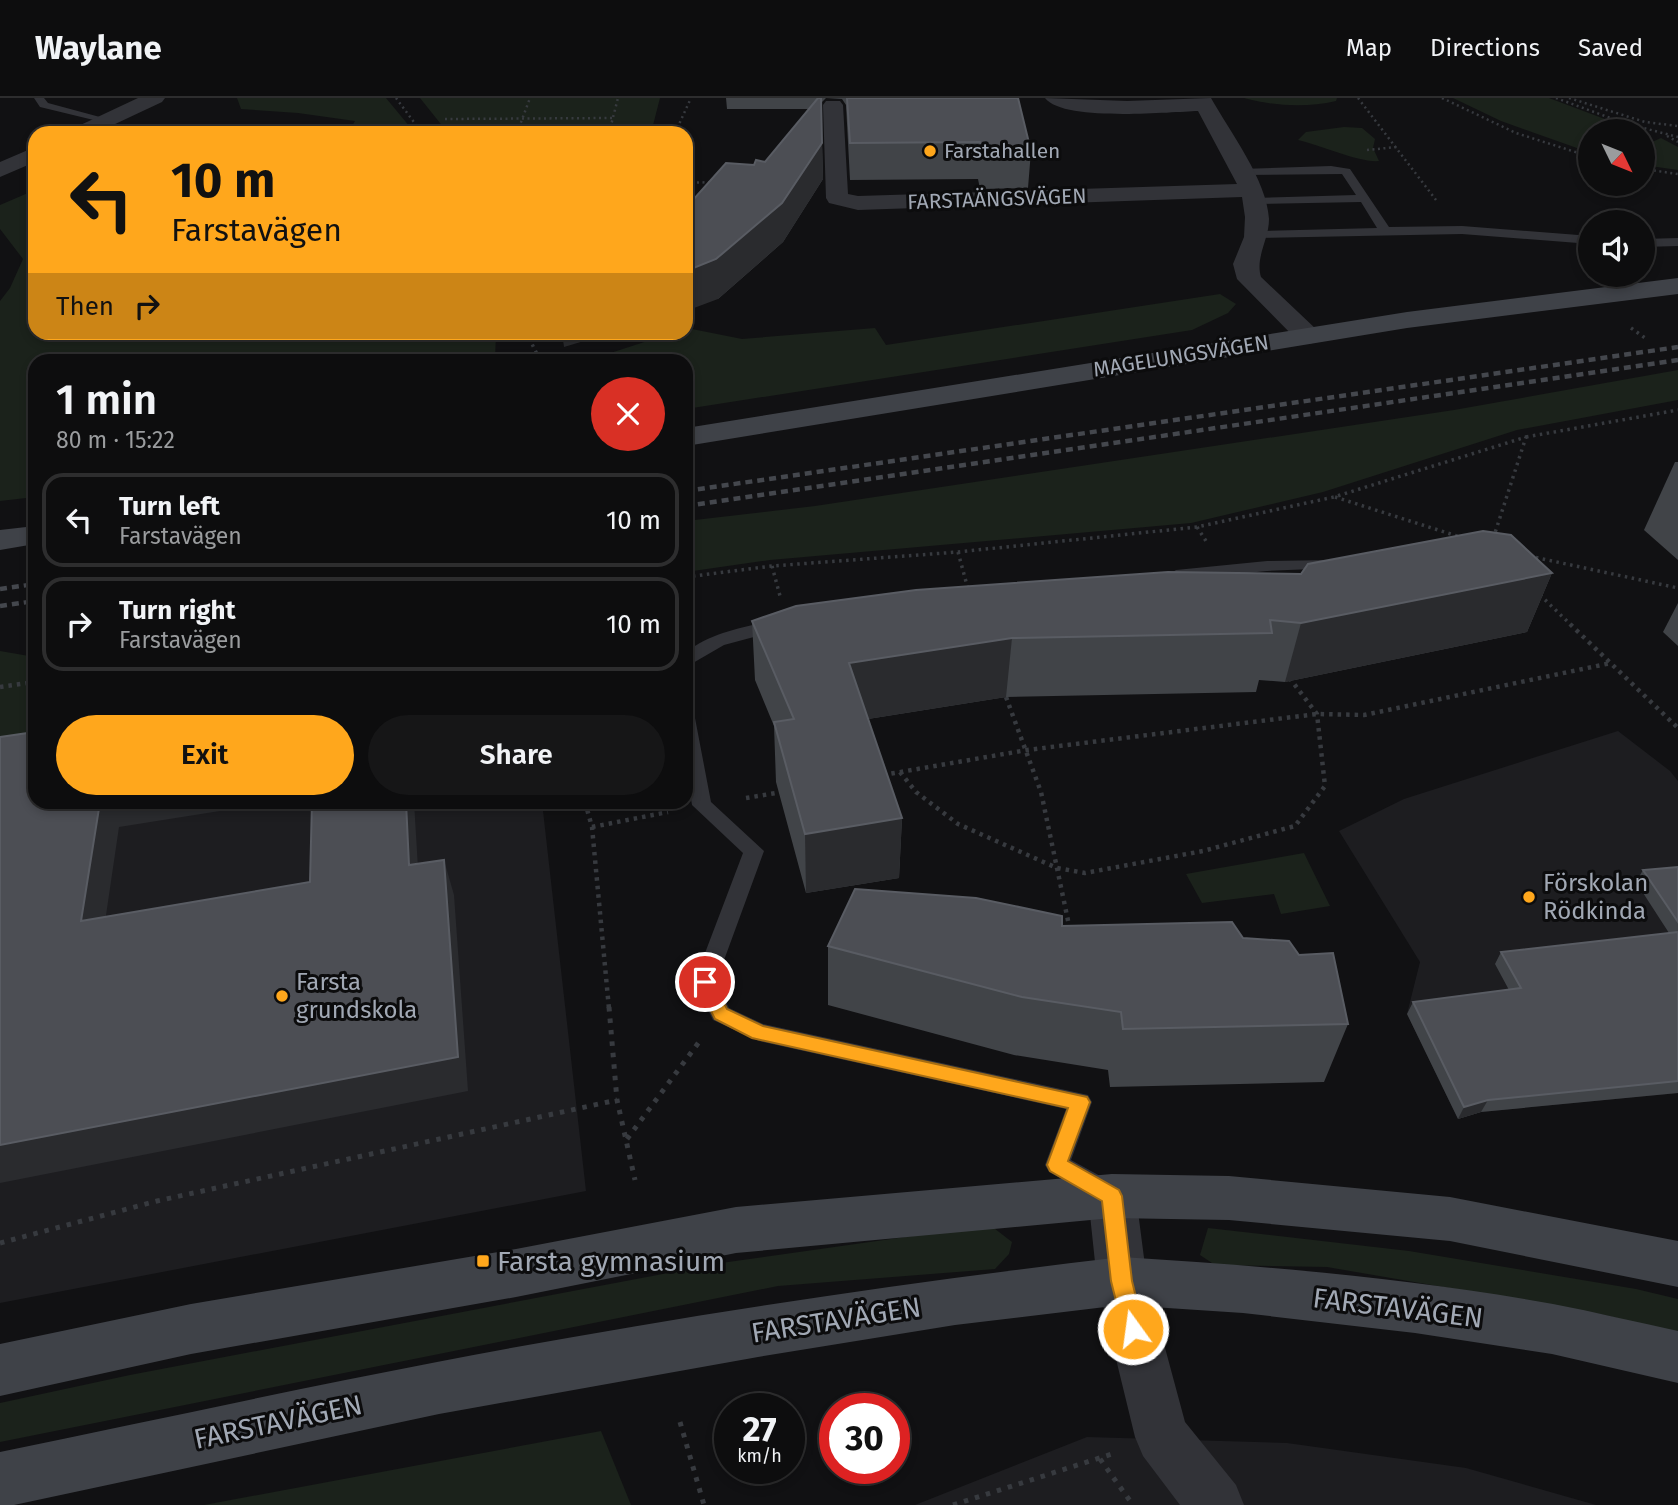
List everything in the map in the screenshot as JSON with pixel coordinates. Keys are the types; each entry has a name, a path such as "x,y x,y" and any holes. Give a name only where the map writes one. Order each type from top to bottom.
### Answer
{"street":[{"path":"94,126 155,98"},
{"path":"1055,98 1063,102 1091,106 1202,101 1249,188 1256,235 1245,264 1249,279 1308,335"},
{"name":"FARSTAÄNGSVÄGEN","path":"833,105 837,198 858,203 1249,188"},
{"path":"0,170 28,157"},
{"name":"MAGELUNGSVÄGEN","path":"693,436 1308,335 1485,309 1678,286"},
{"path":"0,540 28,536"},
{"path":"0,1370 191,1329 516,1273 736,1230 1112,1196 1229,1198 1450,1219 1678,1264"},
{"path":"1112,1196 1122,1281 1162,1437 1216,1505"},
{"name":"FARSTAVÄGEN","path":"0,1480 439,1388 758,1332 955,1301 1122,1281 1243,1289 1415,1309 1552,1329 1678,1357"}],"lane":[{"path":"39,98 44,105 106,120"},
{"path":"1249,188 1331,169 1346,171 1385,231"},
{"path":"1249,188 1364,198"},
{"path":"1256,235 1462,230 1578,239"},
{"path":"1655,243 1678,242"},
{"path":"1156,578 1267,566 1350,564"},
{"path":"693,655 713,642 737,634 799,621"},
{"path":"693,756 702,805 754,851 705,982 721,1014 759,1032 1080,1102 1057,1165 1112,1196"}],"path":[{"path":"396,98 417,126"},
{"path":"520,126 530,98"},
{"path":"611,126 618,98"},
{"path":"679,126 691,98"},
{"path":"1442,98 1516,134 1578,153"},
{"path":"1556,98 1624,123 1678,136"},
{"path":"1569,98 1645,122 1678,126"},
{"path":"445,119 613,118"},
{"path":"1660,132 1678,142"},
{"path":"1656,171 1678,174"},
{"path":"693,183 724,182"},
{"path":"693,576 772,566 958,552 1197,527 1334,497 1526,437 1678,410"},
{"path":"1490,547 1526,437"},
{"path":"1334,497 1466,540"},
{"path":"1197,527 1225,570"},
{"path":"1447,544 1454,536"},
{"path":"958,552 970,596"},
{"path":"1517,553 1678,588"},
{"path":"1530,586 1678,728"},
{"path":"873,777 1027,750 1317,714 1364,715 1611,663"},
{"path":"900,772 916,792 958,824 1057,868 1086,873 1203,851 1295,826 1325,786 1317,714 1284,673"},
{"path":"0,687 28,683"},
{"path":"1006,697 1041,792 1071,933"},
{"path":"587,809 592,827 617,1100 635,1180"},
{"path":"626,1140 721,1014"},
{"path":"0,1243 156,1201 617,1100"},
{"path":"680,1422 704,1505"},
{"path":"953,1505 1162,1437"},
{"path":"1100,1459 1133,1505"}],"shaded area":[{"path":"237,98 386,98 409,126 352,126 355,121 241,109"},
{"path":"420,98 660,98 653,126 442,126"},
{"path":"1244,98 1337,98 1336,101 1301,105 1266,103"},
{"path":"1453,98 1549,98 1605,119 1578,119 1578,148 1501,121"},
{"path":"1344,127 1362,128 1375,139 1373,148 1379,161 1351,157 1298,140 1306,132"},
{"path":"1661,138 1678,147 1678,170 1656,167 1656,140"},
{"path":"28,193 28,340 496,340 495,354 28,354 28,498 0,501 0,301 10,288 23,259 0,229 0,205"},
{"path":"1220,294 1236,304 1228,313 1192,330 693,408 693,354 607,354 650,340 693,340 693,329 742,339 875,328 886,345"},
{"path":"1678,370 1678,400 1517,430 1323,492 1191,523 770,560 693,571 693,520 815,506 1454,410"},
{"path":"0,651 28,656 28,739 0,745"},
{"name":"Farsta grundskola","path":"0,699 28,781 28,809 543,809 586,1191 0,1303"},
{"name":"Förskolan Rödkinda","path":"1618,731 1670,771 1678,781 1678,1093 1481,1112 1458,1119 1407,1014 1420,962 1339,831 1404,799"},
{"path":"1304,853 1330,906 1281,914 1274,894 1202,903 1186,874"},
{"path":"990,1225 1012,1242 1009,1254 995,1269 778,1286 0,1442 0,1403 130,1375 721,1263"},
{"path":"1208,1228 1409,1251 1636,1289 1678,1299 1678,1334 1605,1315 1327,1267 1215,1265 1200,1255"},
{"path":"601,1431 631,1505 204,1505"},
{"path":"1087,1437 1287,1443 1466,1468 1596,1505 915,1505"}],"building":[{"path":"818,98 821,98 822,143 782,203 716,259 693,268 693,200 726,163 754,165 756,160 765,162"},
{"path":"847,98 1018,98 1031,151 983,152 980,142 850,143"},
{"path":"1483,531 1511,535 1552,573 1301,623 1270,620 1272,633 1012,638 849,663 902,818 805,834 774,722 794,719 752,621 796,606 916,590 1168,572 1301,574 1308,564"},
{"path":"28,733 28,809 99,809 81,921 310,882 312,809 406,809 409,865 444,860 458,1057 0,1145 0,737"},
{"path":"1678,867 1678,922 1643,870"},
{"path":"855,889 976,898 1062,916 1062,926 1232,922 1243,938 1289,941 1299,955 1333,953 1348,1024 1123,1029 1121,1012 1022,997 828,946"},
{"path":"1678,932 1678,1081 1488,1100 1464,1107 1413,1002 1521,988 1501,952"}],"railway":[{"path":"693,490 1678,347"},
{"path":"693,505 1678,360"},
{"path":"0,589 28,585"},
{"path":"0,606 28,602"}],"place":[{"name":"Farstahallen","path":"930,151"},
{"name":"Förskolan Rödkinda","path":"1529,897"},
{"name":"Farsta grundskola","path":"282,996"},
{"name":"Farsta gymnasium","path":"483,1261"}],"route":[{"path":"705,982 721,1014 759,1032 1080,1102 1057,1165 1112,1196 1122,1281 1133,1329"}]}
